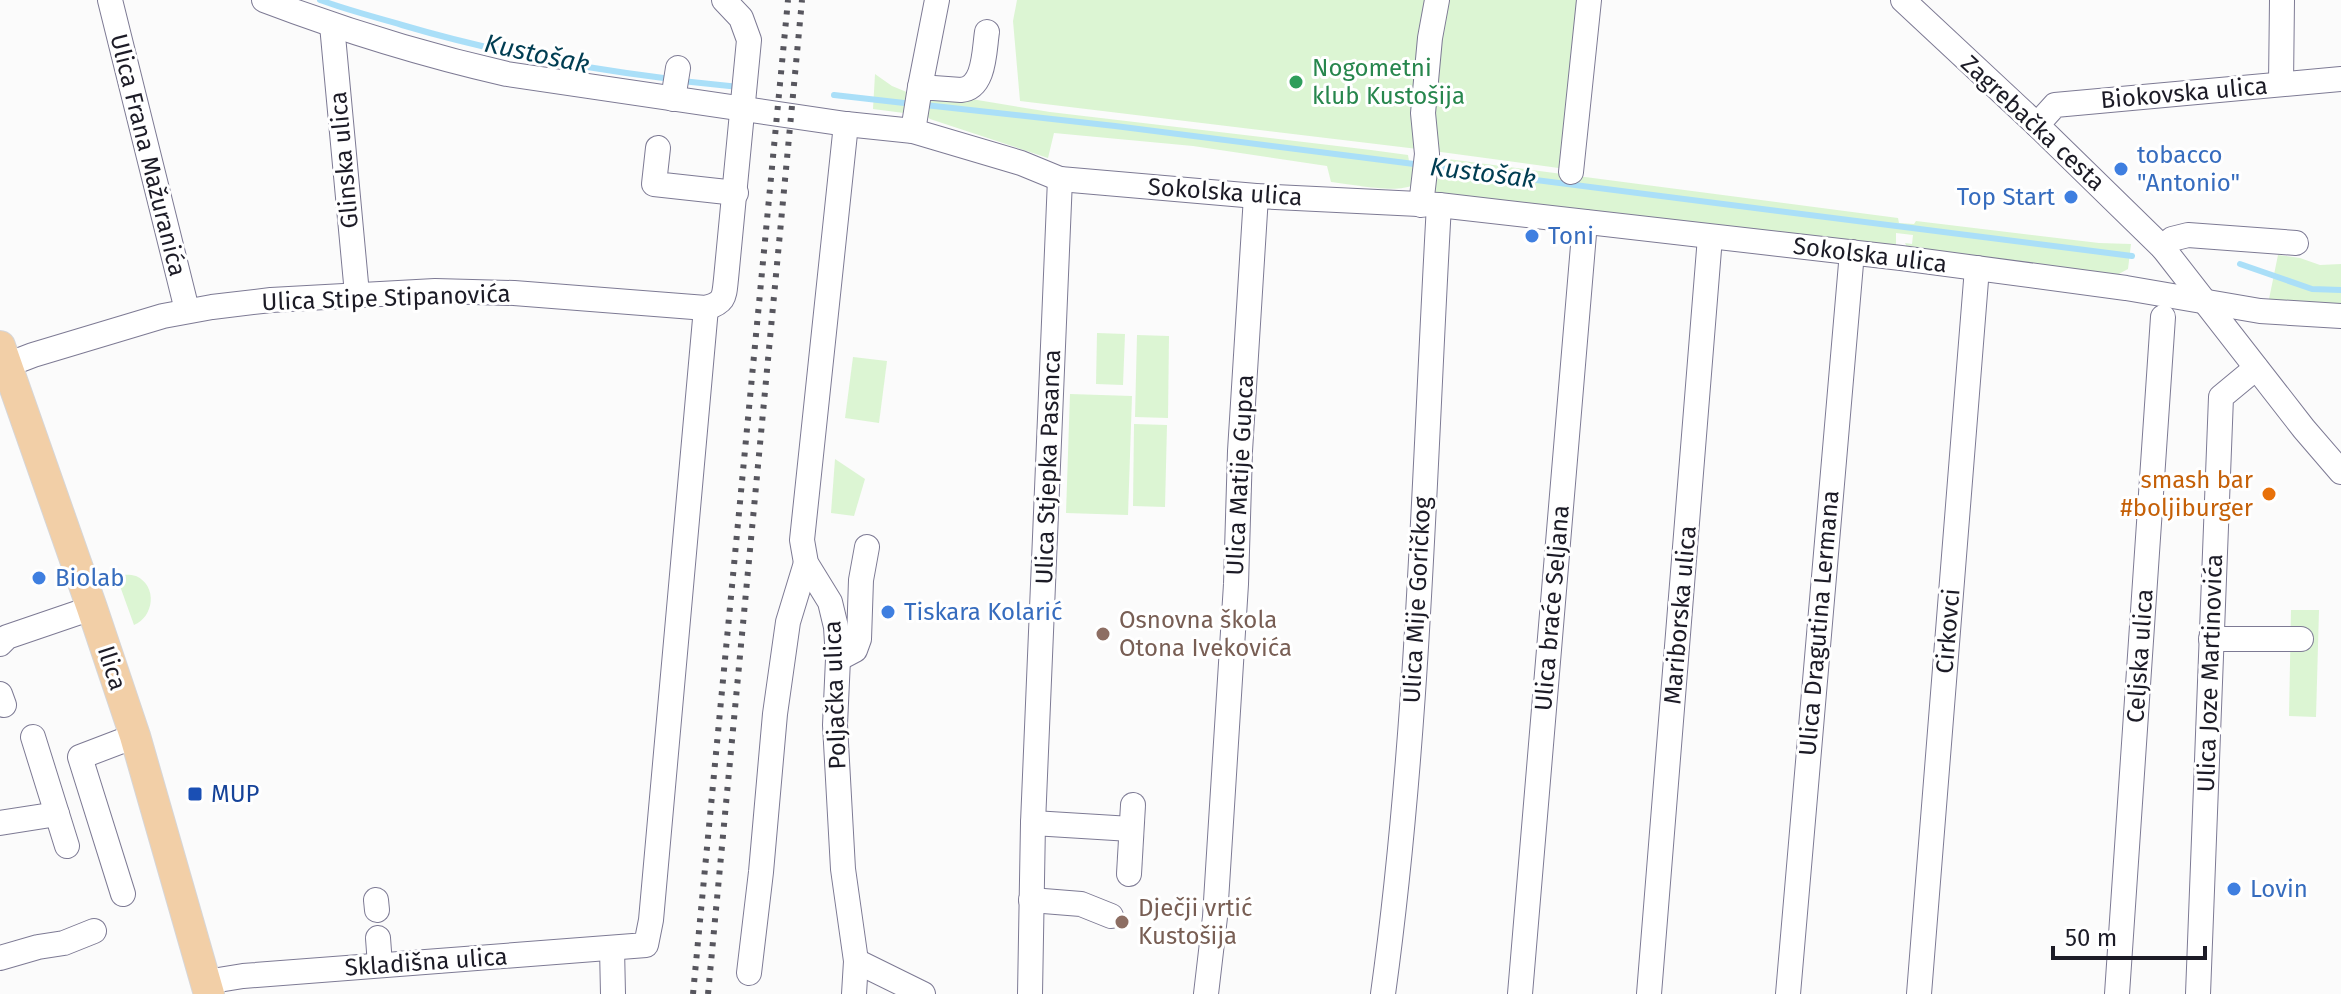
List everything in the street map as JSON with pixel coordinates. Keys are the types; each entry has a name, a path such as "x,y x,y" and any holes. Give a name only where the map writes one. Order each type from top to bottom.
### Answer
{"main road":[{"name":"Ilica","path":"3,356 135,736 208,988"}],"street":[{"name":"Ulica Frana Mažuranića","path":"110,0 187,310"},
{"name":"Sokolska ulica","path":"264,0 332,25 507,74 676,82 744,96 846,124 917,107 1021,163 1060,179 1256,196 1430,205 1852,252 2126,288 2260,311 2341,316"},
{"path":"706,308 718,304 724,297 749,35 741,18 724,0"},
{"path":"917,107 937,0"},
{"name":"Ulica Mije Goričkog","path":"1383,994 1411,722 1430,205 1423,113 1437,0"},
{"path":"1571,172 1589,0"},
{"name":"Zagrebačka cesta","path":"1903,0 2163,248 2341,472"},
{"path":"2281,84 2282,0"},
{"name":"Glinska ulica","path":"332,25 357,294"},
{"path":"917,107 976,84 987,32"},
{"name":"Biokovska ulica","path":"2037,125 2055,105 2341,79"},
{"name":"Poljačka ulica","path":"846,124 802,540 806,563 830,602 836,627 835,725 843,869 856,961 854,994"},
{"path":"658,148 654,184 736,193"},
{"name":"Ulica Stjepka Pasanca","path":"1030,994 1033,823 1060,179"},
{"name":"Ulica Matije Gupca","path":"1206,994 1215,917 1256,196"},
{"name":"Ulica braće Seljana","path":"1520,994 1585,222"},
{"path":"2163,248 2172,239 2188,235 2296,243"},
{"name":"Mariborska ulica","path":"1649,994 1710,237"},
{"name":"Ulica Dragutina Lermana","path":"1788,994 1852,252"},
{"name":"Cirkovci","path":"1919,994 1977,268"},
{"name":"Ulica Stipe Stipanovića","path":"3,356 45,351 187,310 357,294 435,291 514,293 706,308"},
{"name":"Skladišna ulica","path":"208,988 243,976 646,945 651,920 706,308"},
{"name":"Celjska ulica","path":"2117,994 2163,317"},
{"name":"Ulica Joze Martinovića","path":"2198,994 2221,397 2256,368"},
{"path":"838,659 855,650 859,639 861,580 867,547"},
{"path":"749,973 777,698 788,622 806,563"},
{"path":"0,644 7,637 92,608"},
{"path":"2211,639 2301,639"},
{"path":"123,894 80,757 135,736"},
{"path":"33,737 67,846"},
{"path":"0,823 57,814"},
{"path":"1033,823 1132,817 1129,874"},
{"path":"1031,900 1081,904 1111,916"},
{"path":"0,958 64,943 94,931"},
{"path":"378,938 380,965"},
{"path":"612,948 613,994"},
{"path":"856,961 923,994"}],"green space":[{"name":"Nogometni klub Kustošija","path":"1017,0 1583,0 1566,169 1020,101 1013,21"},
{"path":"875,74 909,93 935,93 1050,112 1408,155 1409,161 1432,164 1432,159 1448,159 1898,218 1899,223 1914,224 1916,221 2099,243 2131,244 2128,269 2115,276 1908,249 1905,243 1912,244 1913,235 1896,233 1893,248 1434,192 1413,185 1385,189 1331,182 1327,166 1193,146 1054,133 1048,158 927,116 873,109"},
{"path":"2278,255 2320,265 2341,264 2341,305 2269,299"},
{"path":"1097,333 1125,334 1123,385 1096,384"},
{"path":"1137,335 1169,336 1168,418 1135,417"},
{"path":"853,357 887,361 879,423 845,418"},
{"path":"1070,394 1132,396 1128,515 1066,513"},
{"path":"1134,424 1167,425 1165,507 1133,506"},
{"path":"835,459 865,479 854,516 831,513"},
{"path":"116,575 136,576 148,587 149,609 134,625"},
{"path":"2291,610 2319,610 2316,717 2289,716"}],"waterway":[{"name":"Kustošak","path":"320,0 502,51 671,79"},
{"name":"Kustošak","path":"682,81 739,87"},
{"name":"Kustošak","path":"834,95 913,104"},
{"name":"Kustošak","path":"925,105 1422,165"},
{"name":"Kustošak","path":"1433,167 2132,256"},
{"name":"Kustošak","path":"2240,264 2312,289 2341,290"}],"railway":[{"path":"693,994 788,0"},
{"path":"708,994 802,0"}],"place":[{"name":"Nogometni klub Kustošija","path":"1296,82"},
{"name":"tobacco \"Antonio\"","path":"2121,169"},
{"name":"Top Start","path":"2071,197"},
{"name":"Toni","path":"1532,236"},
{"name":"smash bar #boljiburger","path":"2269,494"},
{"name":"Biolab","path":"39,578"},
{"name":"Tiskara Kolarić","path":"888,612"},
{"name":"Osnovna škola Otona Ivekovića","path":"1103,634"},
{"name":"MUP","path":"195,794"},
{"name":"Lovin","path":"2234,889"},
{"name":"Dječji vrtić Kustošija","path":"1122,922"}]}
